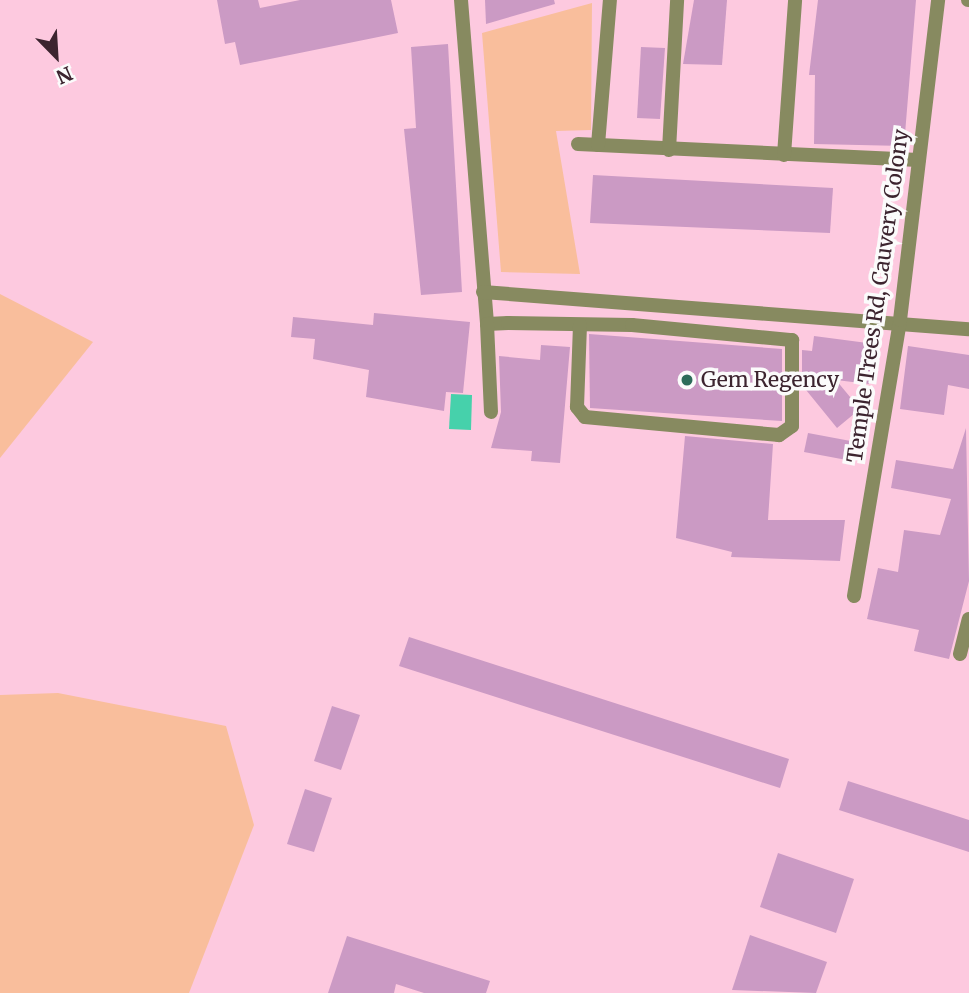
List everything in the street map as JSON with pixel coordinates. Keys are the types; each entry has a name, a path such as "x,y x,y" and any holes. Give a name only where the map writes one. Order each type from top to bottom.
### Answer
{"street":[{"path":"461,0 487,324 491,412"},
{"path":"598,145 610,0"},
{"path":"668,150 677,0"},
{"path":"784,155 795,0"},
{"name":"Temple Trees Rd, Cauvery Colony","path":"854,596 900,320 938,0"},
{"path":"578,144 919,160"},
{"path":"483,292 900,320 969,329"},
{"path":"487,324 580,325 792,340 792,426 779,435 585,417 577,407 580,325"},
{"path":"960,654 969,619"}],"shaded area":[{"path":"592,3 591,130 556,131 580,274 501,272 482,33"},
{"path":"0,294 93,342 0,458"},
{"path":"451,394 472,395 471,430 449,429"},
{"path":"58,693 226,726 254,825 189,993 0,993 0,695"}],"building":[{"path":"217,0 258,0 260,8 300,0 391,0 398,33 240,65 235,42 225,44"},
{"path":"485,0 554,0 555,4 486,24"},
{"path":"694,0 727,0 722,65 683,64"},
{"path":"818,0 916,0 904,146 814,144 815,75 809,75"},
{"path":"448,44 462,292 421,295 404,129 416,128 411,47"},
{"path":"641,47 665,48 660,119 637,118"},
{"path":"593,175 833,188 830,233 590,223"},
{"path":"374,313 470,322 463,393 446,392 444,411 366,397 369,370 313,359 315,339 291,337 293,317 373,325"},
{"name":"Gem Regency","path":"589,334 782,349 782,421 590,408"},
{"path":"814,336 875,344 869,384 836,380 860,409 837,428 802,385 802,350 812,351"},
{"path":"541,345 570,347 560,463 531,461 532,451 491,448 501,412 499,356 540,360"},
{"path":"908,346 969,355 969,389 948,385 944,415 900,409"},
{"path":"966,428 969,581 949,659 914,651 919,630 867,619 878,568 898,572 904,530 940,535 951,499 891,488 896,460 953,469"},
{"path":"808,433 856,442 852,461 804,452"},
{"path":"685,436 773,444 768,520 845,520 840,561 731,557 732,552 676,538"},
{"path":"409,637 789,759 780,788 399,666"},
{"path":"332,706 360,715 341,770 314,761"},
{"path":"848,781 969,820 969,852 839,810"},
{"path":"305,789 332,798 314,852 287,844"},
{"path":"778,853 854,879 836,933 760,907"},
{"path":"750,935 827,962 816,993 732,990"},
{"path":"347,936 490,981 486,993 424,993 396,984 394,993 328,993"}],"place":[{"name":"Gem Regency","path":"687,380"}]}
